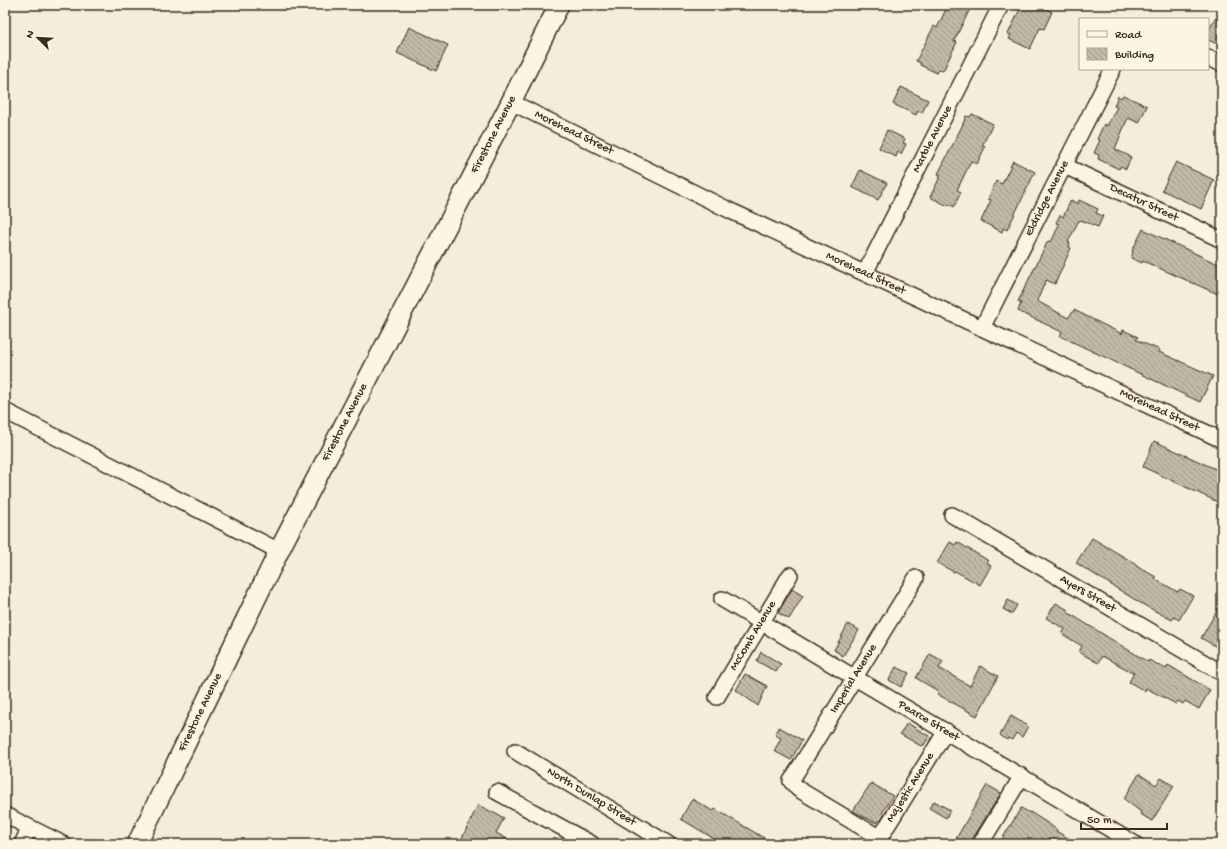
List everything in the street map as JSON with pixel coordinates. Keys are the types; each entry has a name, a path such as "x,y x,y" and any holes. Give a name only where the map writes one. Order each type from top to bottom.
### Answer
{"main road":[{"name":"Firestone Avenue","path":"137,844 279,551 511,102 554,7"}],"street":[{"name":"Marble Avenue","path":"865,272 1001,5"},
{"path":"1209,58 1222,64"},
{"name":"Eldridge Avenue","path":"982,328 1113,70"},
{"name":"Morehead Street","path":"511,102 733,212 865,272 1222,440"},
{"name":"Decatur Street","path":"1065,166 1222,240"},
{"path":"5,411 279,551"},
{"name":"Ayers Street","path":"952,515 1222,673"},
{"name":"McComb Avenue","path":"717,697 790,575"},
{"name":"Imperial Avenue","path":"878,841 798,789 791,781 916,578"},
{"name":"Pearce Street","path":"722,599 1135,844"},
{"name":"Majestic Avenue","path":"878,841 946,731"},
{"name":"North Dunlap Street","path":"515,751 668,844"},
{"path":"981,844 1022,776"},
{"path":"497,792 592,844"},
{"path":"5,815 29,829 63,844"},
{"path":"22,844 29,829"}],"building":[{"path":"948,5 972,5 954,41 957,42 943,71 939,69 937,73 920,65 921,63 916,61 934,26 937,28"},
{"path":"1022,5 1038,5 1052,12 1044,29 1040,28 1030,49 1009,39 1011,35 1008,34"},
{"path":"1215,18 1222,21 1222,40 1220,45 1209,40 1209,30"},
{"path":"409,27 448,45 436,71 397,53"},
{"path":"901,87 928,100 922,113 918,111 916,115 893,104"},
{"path":"1123,95 1147,106 1139,123 1128,118 1115,149 1131,157 1126,169 1121,166 1119,169 1098,159 1099,155 1094,153 1100,140 1097,139 1104,124 1107,126 1117,107 1114,106 1118,96 1121,98"},
{"path":"972,114 993,124 982,146 985,147 977,164 971,161 957,190 961,192 954,207 949,204 948,206 930,197 941,175 938,174 966,116 970,117"},
{"path":"887,130 905,139 903,143 906,144 901,154 898,152 896,157 879,148"},
{"path":"1013,161 1035,172 1007,230 1003,228 1002,232 981,221 991,200 988,199 996,181 1002,184"},
{"path":"1176,162 1214,180 1201,209 1162,190"},
{"path":"860,170 887,183 878,200 852,187"},
{"path":"1071,200 1078,204 1079,200 1098,209 1096,213 1103,216 1098,227 1081,220 1078,222 1068,242 1070,243 1069,247 1071,248 1055,284 1046,280 1037,301 1068,318 1074,310 1122,334 1123,330 1138,337 1136,340 1160,350 1159,352 1213,376 1200,402 1060,336 1062,332 1018,311 1021,303 1018,302 1024,289 1048,241 1051,242 1055,234 1059,224 1056,223 1060,215 1063,217"},
{"path":"1143,229 1222,266 1222,290 1220,295 1143,261 1142,263 1131,258 1132,251"},
{"path":"1154,441 1222,472 1222,504 1143,467"},
{"path":"1092,538 1156,577 1155,579 1178,592 1180,589 1193,596 1179,620 1174,617 1172,620 1142,604 1076,563"},
{"path":"950,542 955,545 957,542 989,561 987,563 991,566 980,585 937,563"},
{"path":"792,589 803,596 789,619 778,613"},
{"path":"1008,600 1017,605 1012,614 1003,609"},
{"path":"1222,602 1222,650 1201,638"},
{"path":"1056,603 1068,610 1067,612 1148,662 1149,660 1166,669 1168,665 1210,690 1199,709 1185,701 1183,704 1178,701 1176,704 1146,688 1145,691 1129,682 1134,673 1102,656 1098,663 1079,652 1082,646 1062,634 1065,629 1046,618"},
{"path":"848,624 859,630 843,656 834,650"},
{"path":"761,652 781,664 776,672 757,661"},
{"path":"930,654 943,661 939,668 970,686 980,666 998,676 977,716 937,694 938,691 916,678"},
{"path":"896,667 909,673 901,687 889,680"},
{"path":"745,674 767,686 758,706 736,690"},
{"path":"1011,716 1028,726 1022,737 1016,733 1012,740 1008,738 1007,740 1000,735"},
{"path":"907,723 929,736 924,745 921,746 900,734"},
{"path":"779,727 802,740 791,760 774,751 781,738 775,735"},
{"path":"1139,774 1156,785 1161,778 1174,786 1152,821 1140,814 1141,812 1124,799"},
{"path":"871,783 893,796 876,823 853,811"},
{"path":"987,785 1001,793 973,838 972,844 953,844"},
{"path":"692,799 713,811 715,809 764,838 761,844 723,844 681,819"},
{"path":"934,801 950,810 946,818 929,808"},
{"path":"478,805 504,818 496,833 517,844 459,844"},
{"path":"1021,808 1049,824 1057,830 1056,831 1078,844 999,844"}]}
